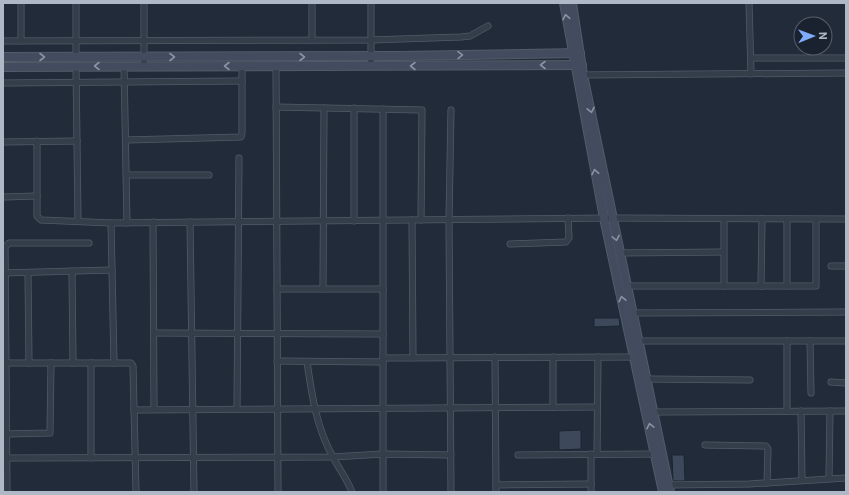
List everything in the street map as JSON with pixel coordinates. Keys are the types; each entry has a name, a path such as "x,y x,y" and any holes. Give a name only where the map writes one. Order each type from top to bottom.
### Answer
{"street":[{"path":"21,3 21,41"},
{"path":"76,3 76,57"},
{"path":"144,3 144,66"},
{"path":"312,3 312,40"},
{"path":"371,3 371,66"},
{"path":"564,3 577,53"},
{"path":"572,3 580,76 608,218 666,489 846,478"},
{"path":"749,3 751,74"},
{"path":"3,41 371,40 470,36 488,26"},
{"path":"3,56 371,57 577,53"},
{"path":"751,58 846,58"},
{"path":"3,67 578,65"},
{"path":"76,66 78,221"},
{"path":"124,66 127,223"},
{"path":"126,140 241,137 242,66"},
{"path":"276,66 278,492"},
{"path":"580,76 846,73"},
{"path":"3,83 242,81"},
{"path":"276,107 422,110 421,220"},
{"path":"323,289 324,108"},
{"path":"354,108 354,221"},
{"path":"383,109 383,492"},
{"path":"451,110 449,220 451,492"},
{"path":"37,141 38,219 111,223 568,218 846,220"},
{"path":"3,142 77,141"},
{"path":"237,409 236,333 239,158"},
{"path":"127,175 209,175"},
{"path":"3,197 37,196"},
{"path":"510,244 566,242 569,238 568,218"},
{"path":"608,218 619,253 639,341 638,357 648,379 659,454"},
{"path":"724,219 724,286"},
{"path":"761,286 762,219"},
{"path":"787,219 787,286"},
{"path":"412,220 413,358"},
{"path":"626,286 816,286 816,220"},
{"path":"153,222 154,409"},
{"path":"190,222 194,492"},
{"path":"111,223 114,363"},
{"path":"7,492 4,363 5,248 9,243 89,243"},
{"path":"619,253 723,252"},
{"path":"831,266 846,266"},
{"path":"4,274 112,270"},
{"path":"72,272 73,363"},
{"path":"28,273 29,364"},
{"path":"277,289 383,289"},
{"path":"632,313 846,312"},
{"path":"154,333 383,334"},
{"path":"639,341 846,342"},
{"path":"787,341 787,411"},
{"path":"810,341 811,393"},
{"path":"495,357 496,492"},
{"path":"553,357 553,407"},
{"path":"598,357 598,454"},
{"path":"277,362 413,358 638,357"},
{"path":"307,362 314,408 321,432 332,457 352,492"},
{"path":"4,363 128,363 133,366 136,492"},
{"path":"6,434 50,433 51,363"},
{"path":"91,363 91,458"},
{"path":"648,379 750,380"},
{"path":"831,382 846,383"},
{"path":"134,410 597,407"},
{"path":"801,411 802,480"},
{"path":"830,411 830,478"},
{"path":"654,412 846,411"},
{"path":"705,445 766,446 768,449 767,483"},
{"path":"7,458 332,457 383,454 451,455"},
{"path":"591,454 591,492"},
{"path":"518,455 659,454"},
{"path":"496,484 591,484"}],"building":[{"path":"594,318 619,318 620,326 594,327"},
{"path":"581,430 581,449 559,450 559,431"},
{"path":"672,455 684,455 685,481 673,481"}]}
